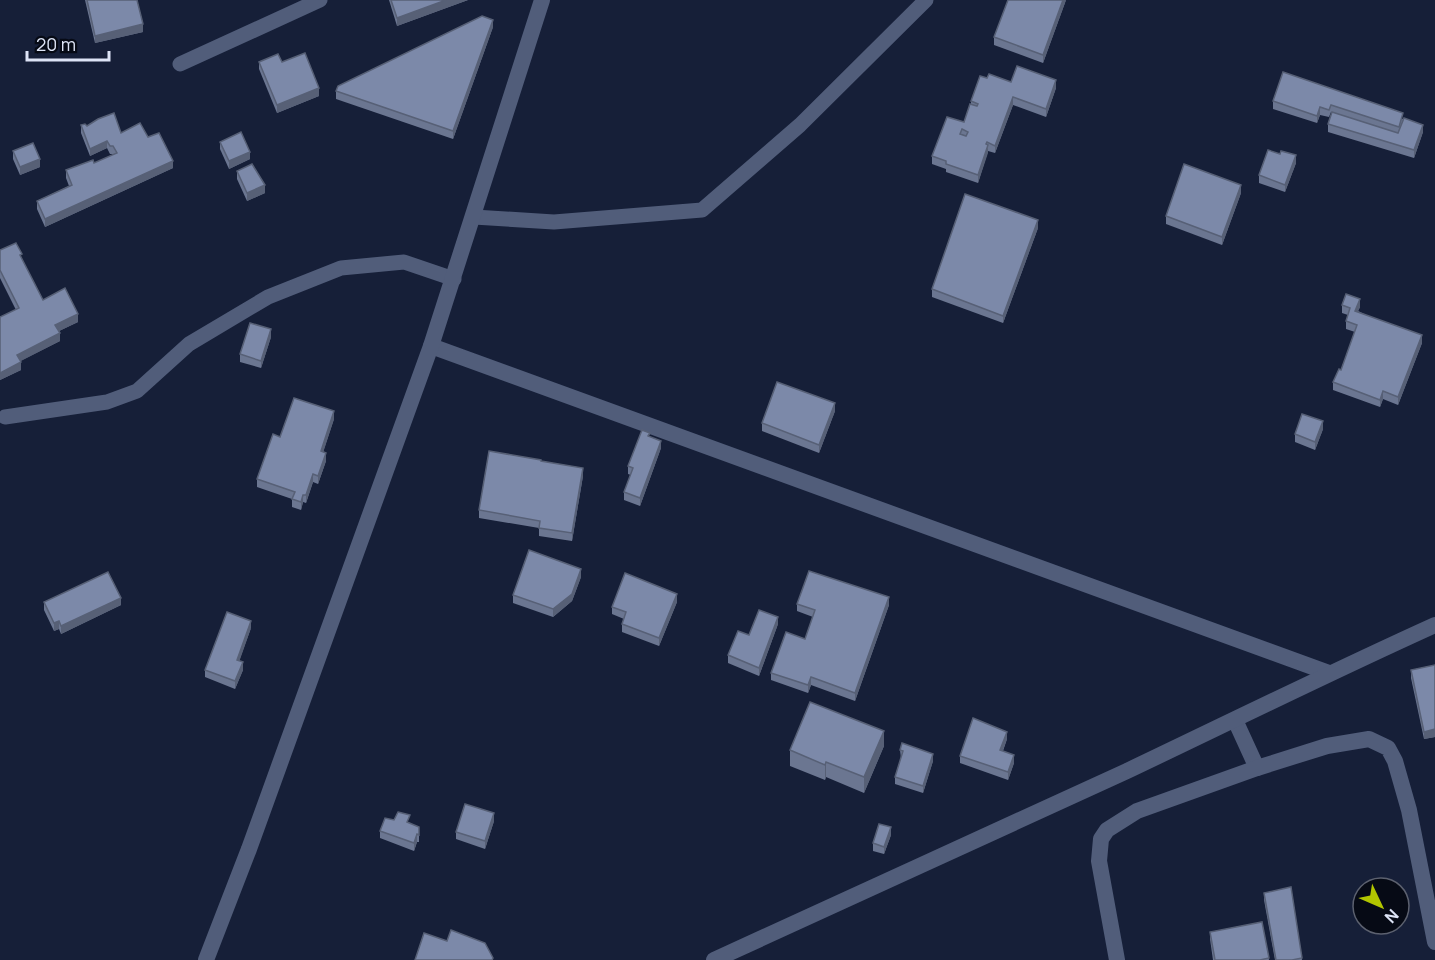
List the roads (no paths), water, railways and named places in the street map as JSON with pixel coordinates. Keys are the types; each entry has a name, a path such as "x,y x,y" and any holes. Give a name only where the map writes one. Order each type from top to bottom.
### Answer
{"street":[{"path":"206,960 249,849 431,346 542,0"},
{"path":"431,346 1329,673"},
{"path":"714,960 1235,720 1329,673 1435,625"},
{"path":"1235,720 1257,768"},
{"path":"1117,960 1099,861 1101,839 1107,830 1137,811 1257,768 1328,746 1369,739 1388,748 1395,761 1409,810 1435,942"}],"lane":[{"path":"180,64 320,0"},
{"path":"474,217 554,222 702,210 800,125 926,0"},
{"path":"5,417 107,402 137,392 189,344 268,297 341,268 404,262 454,279"}]}
